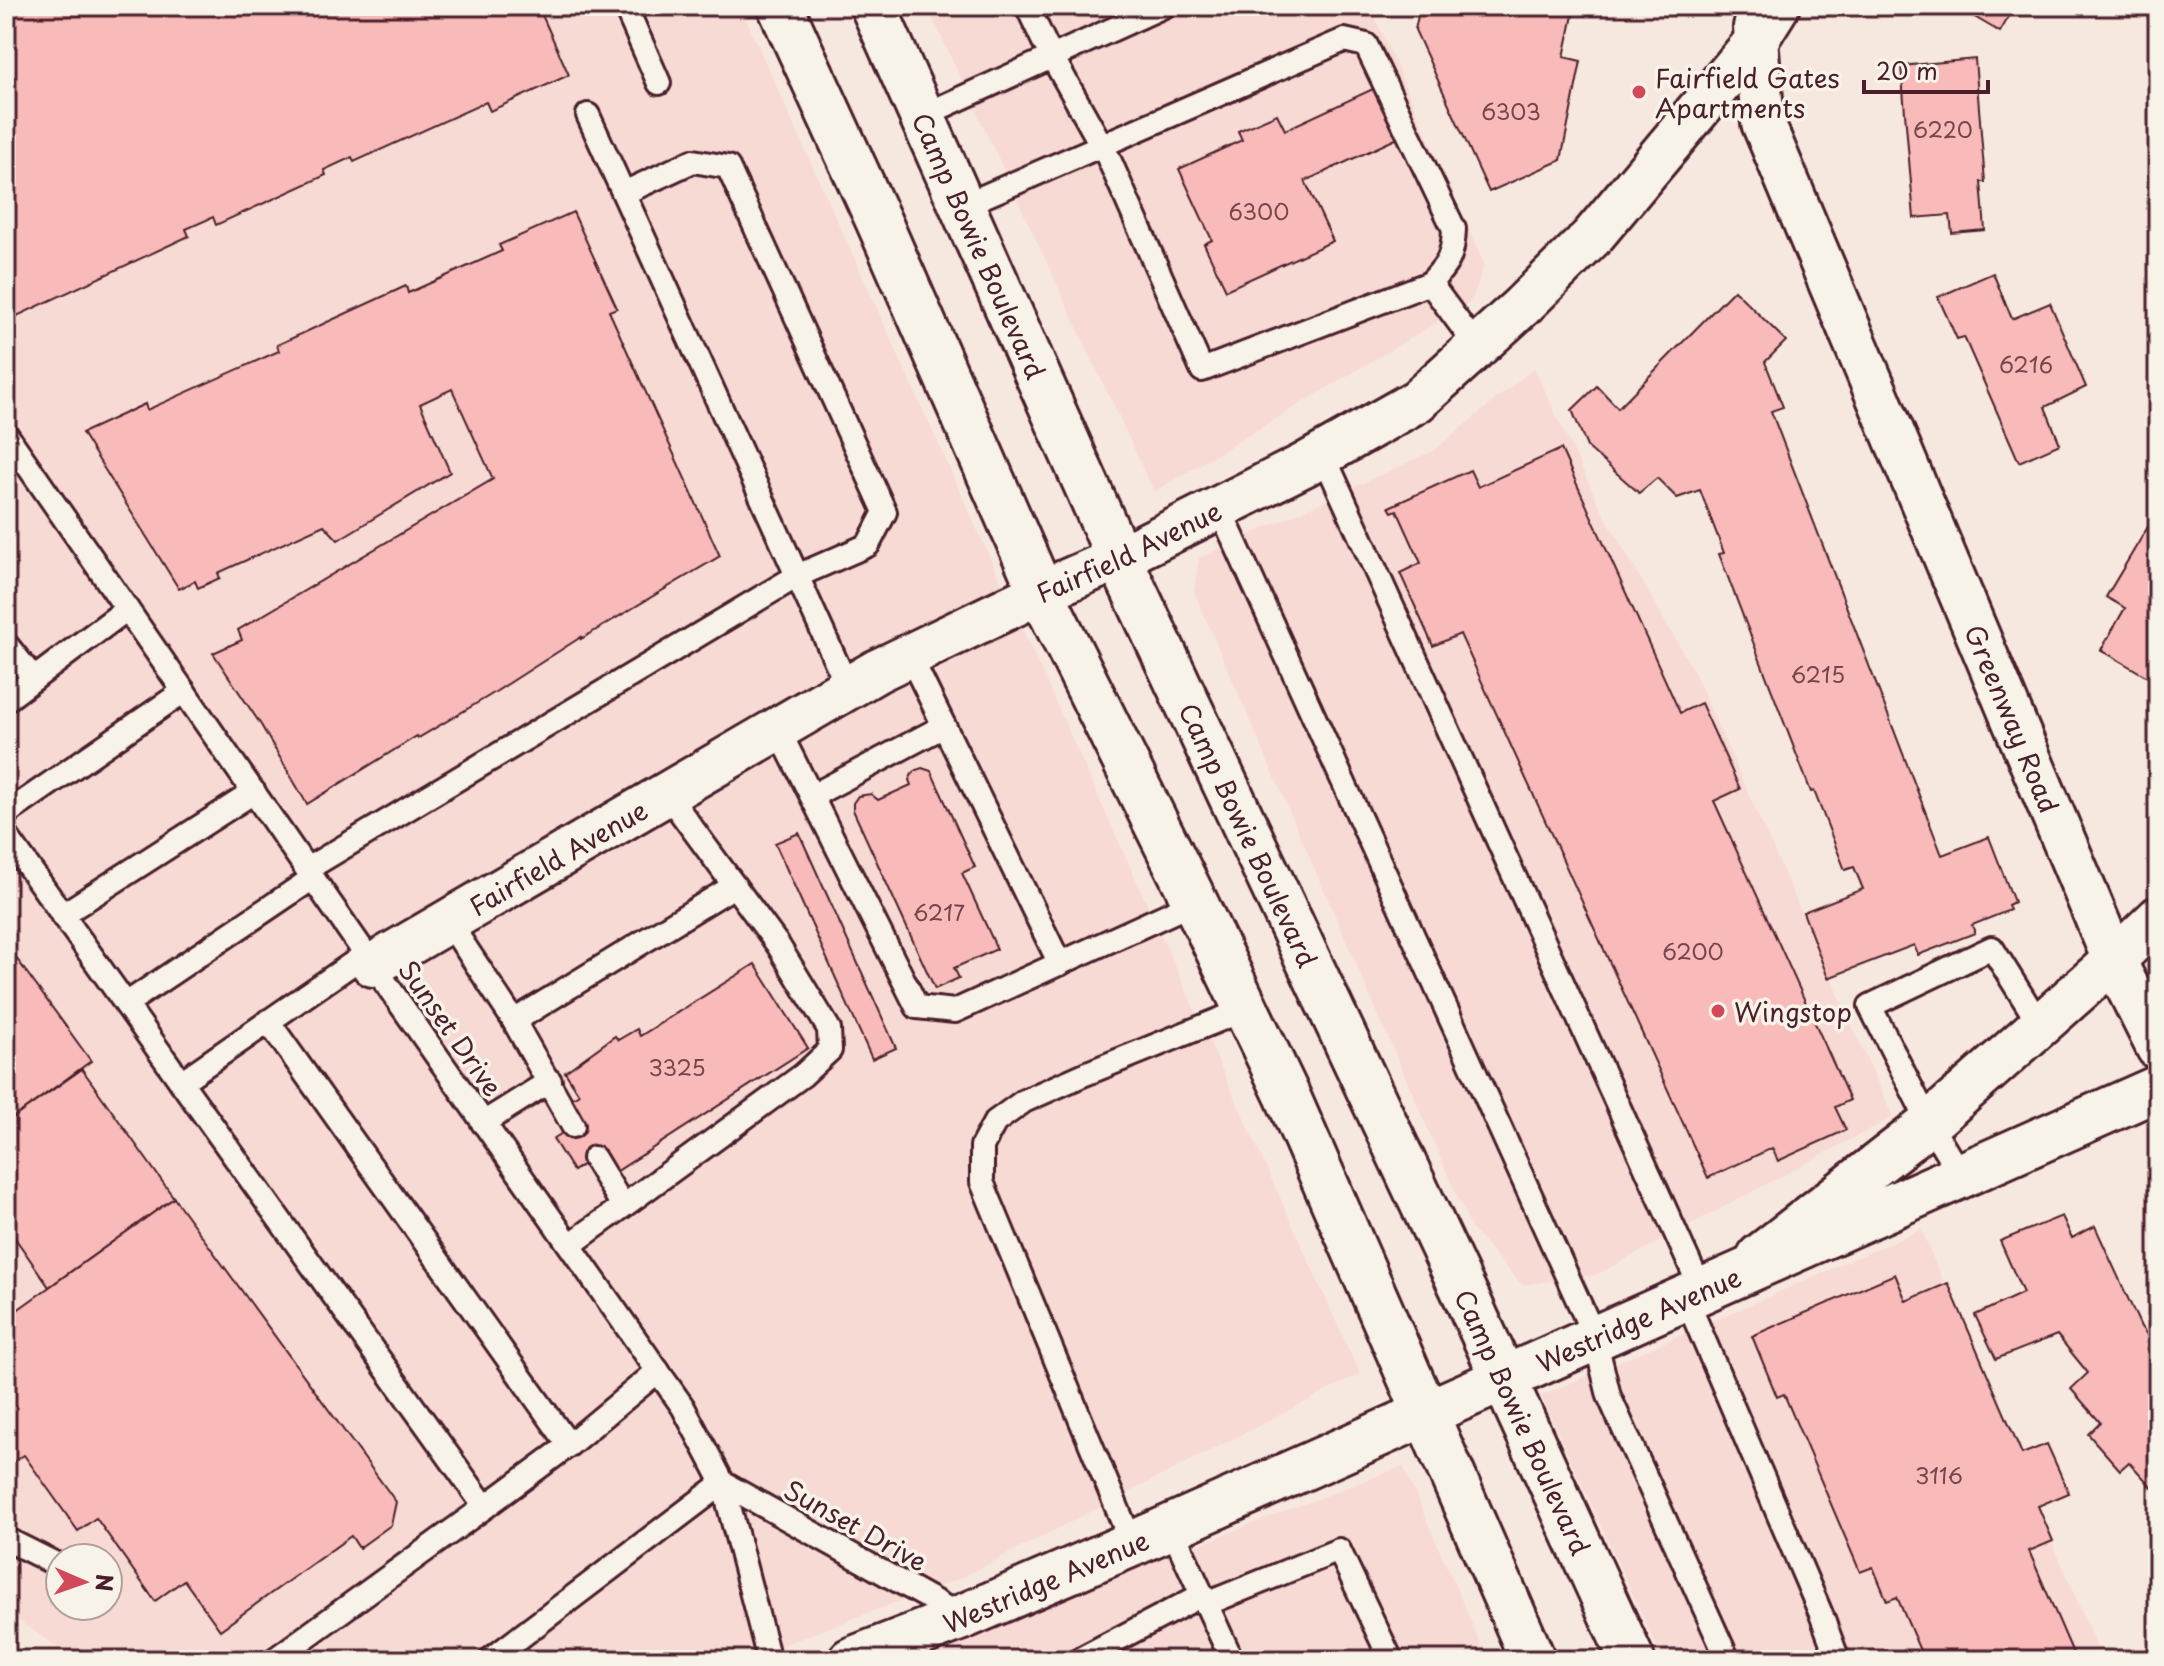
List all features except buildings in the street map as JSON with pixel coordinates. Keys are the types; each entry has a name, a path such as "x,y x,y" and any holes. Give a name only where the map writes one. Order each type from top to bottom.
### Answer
{"main road":[{"path":"780,6 1041,592 1287,1095 1533,1660"},
{"name":"Camp Bowie Boulevard","path":"873,6 1119,558 1504,1379 1632,1660"},
{"name":"Westridge Avenue","path":"851,1660 962,1617 1151,1535 2158,1088"}],"street":[{"name":"Fairfield Avenue","path":"370,959 448,921 877,671 1119,558 1323,454 1417,401 1521,307 1592,237 1754,23 1778,6"},
{"name":"Greenway Road","path":"1754,23 1763,123 2114,960 2158,1048"},
{"path":"1706,1289 1929,1123 2158,918"}],"lane":[{"path":"625,6 659,83"},
{"path":"962,206 1102,145 1344,40 1366,45 1454,229 1447,265 1430,283 1202,370 1102,145 1027,6"},
{"path":"922,116 1154,8"},
{"path":"588,115 848,688"},
{"path":"126,1004 310,873 797,576 868,545 885,512 728,167 693,161 624,193"},
{"path":"1430,283 1477,347"},
{"name":"Sunset Drive","path":"6,434 683,1407 723,1483 769,1660"},
{"path":"1323,454 1706,1289 1838,1660"},
{"path":"1219,507 1595,1338 1609,1396 1728,1660"},
{"path":"6,700 127,609"},
{"path":"6,644 34,679"},
{"path":"910,656 1060,964"},
{"path":"6,814 184,691"},
{"path":"812,796 944,726"},
{"path":"778,729 917,1007 955,1011 1195,902"},
{"path":"62,915 254,792"},
{"path":"570,1245 803,1075 830,1050 829,1029 778,945 667,794"},
{"path":"6,835 485,1507"},
{"path":"514,1021 734,886"},
{"path":"448,921 514,1021 573,1126"},
{"path":"1961,1176 1929,1123 1870,1006 1992,948 2040,1025"},
{"path":"181,1082 268,1021 370,959"},
{"path":"1232,1660 1204,1600 1151,1535 982,1182 982,1146 995,1122 1024,1101 1246,1009"},
{"path":"268,1021 569,1445"},
{"path":"483,1123 550,1081"},
{"path":"594,1158 623,1206"},
{"path":"274,1660 569,1445 658,1371"},
{"path":"490,1660 723,1483"},
{"name":"Sunset Drive","path":"723,1483 962,1617"},
{"path":"6,1539 44,1558"},
{"path":"1078,1660 1204,1600 1339,1550 1391,1660"}],"shaded area":[{"path":"6,6 740,6 1360,1374 961,1578 743,1660 76,1660 6,1612"},
{"path":"927,6 1370,6 1484,264 1472,301 1154,492"},
{"path":"1534,368 1602,511 1694,672 1893,1117 1596,1275 1522,1285 1471,1228 1194,592 1199,558 1433,451"},
{"path":"1919,1224 2102,1660 1663,1660 1541,1396 1920,1230"},
{"path":"1403,1466 1488,1660 898,1660"}],"place":[{"name":"Fairfield Gates Apartments","path":"1639,92"},
{"name":"Wingstop","path":"1718,1011"}]}
